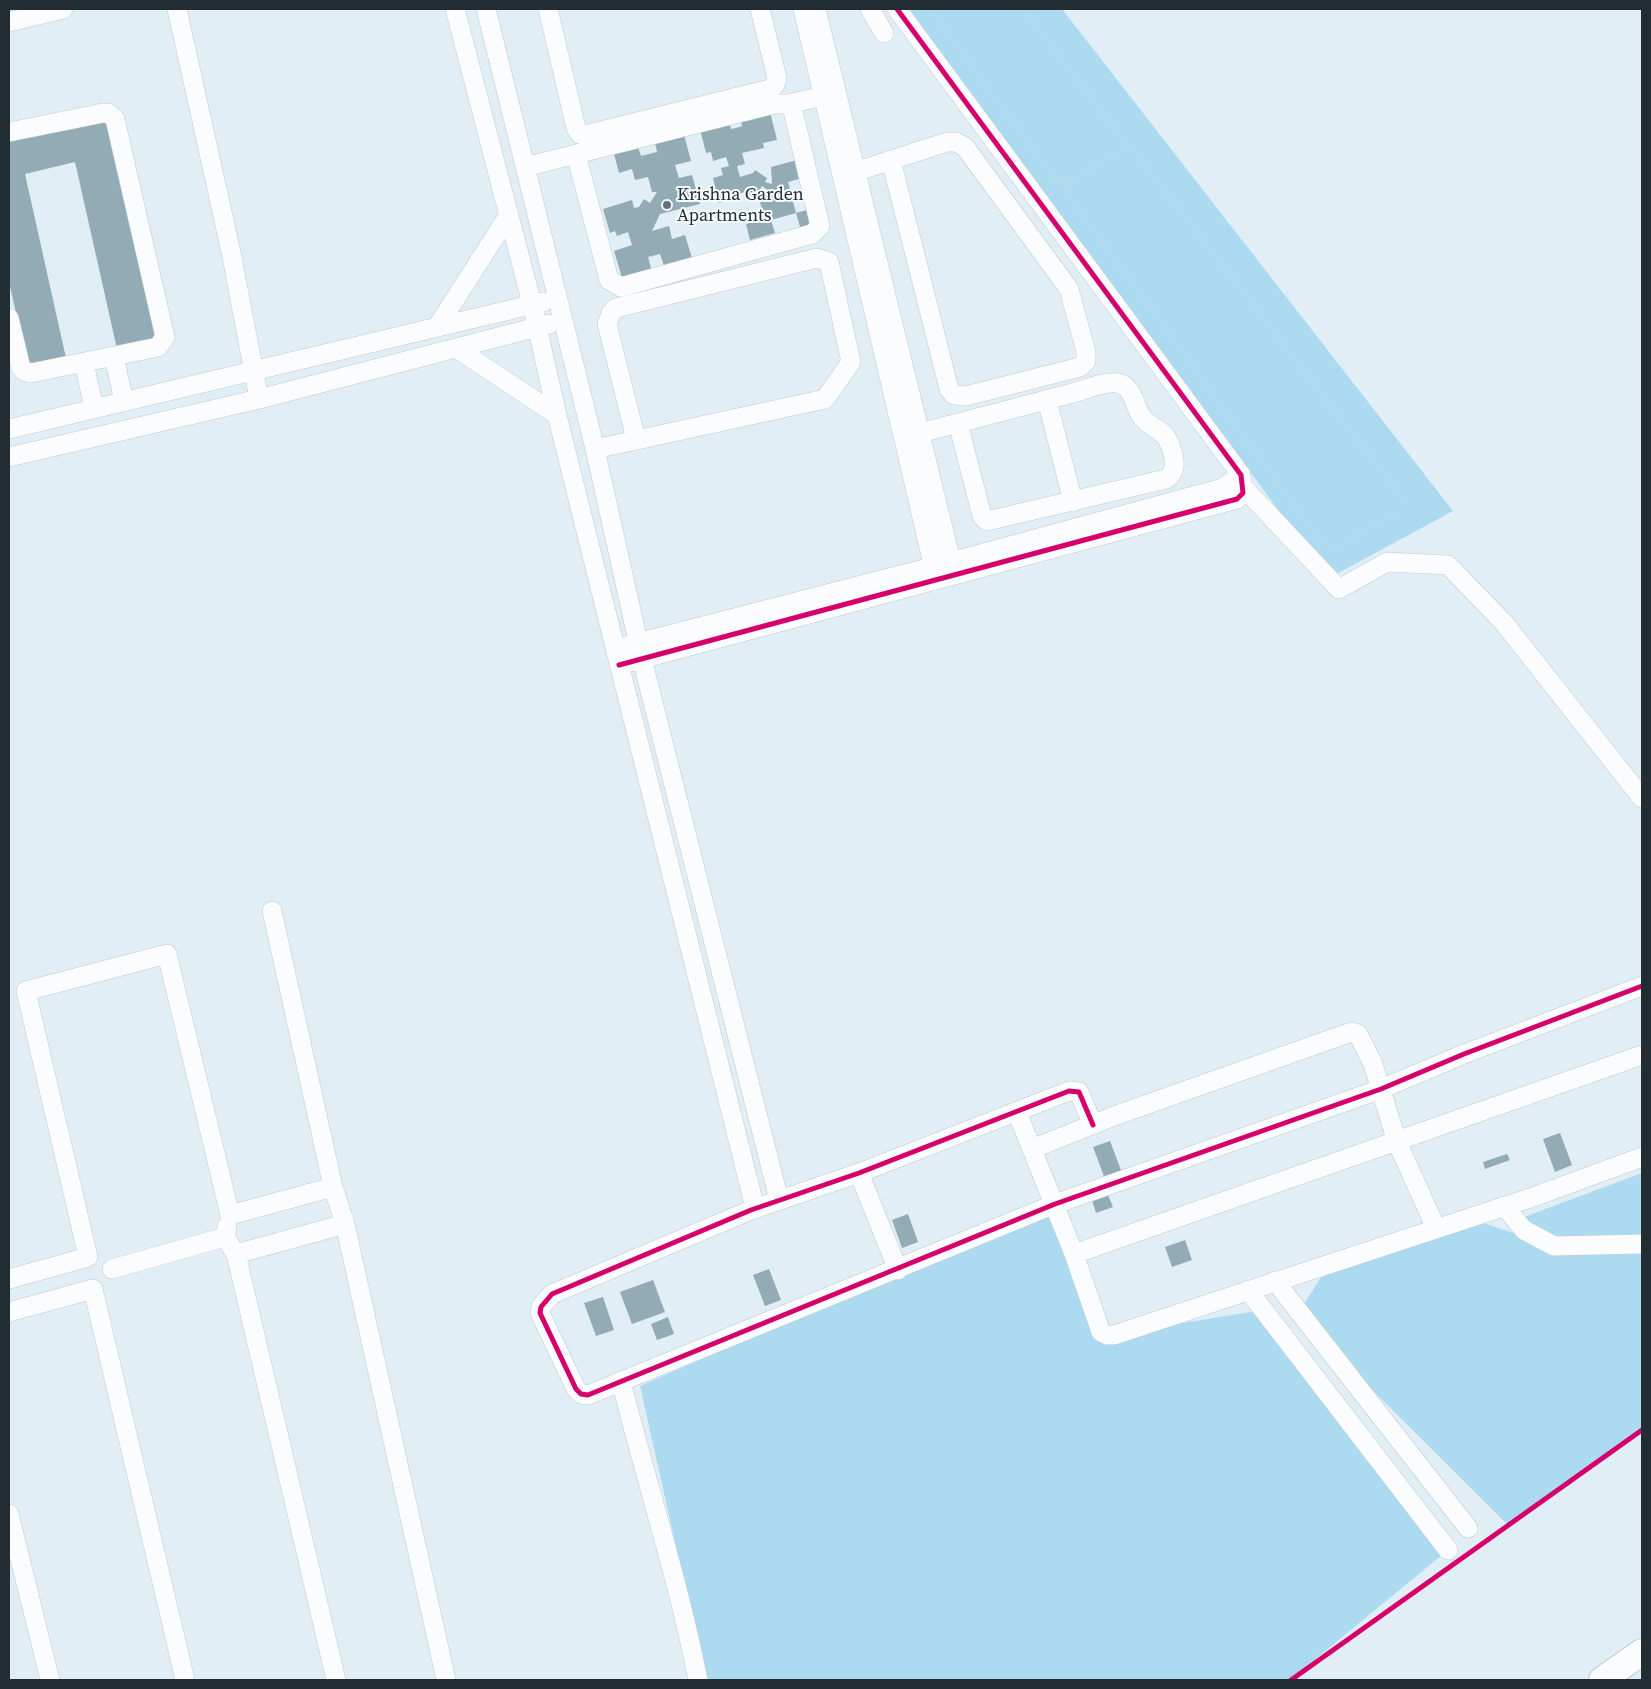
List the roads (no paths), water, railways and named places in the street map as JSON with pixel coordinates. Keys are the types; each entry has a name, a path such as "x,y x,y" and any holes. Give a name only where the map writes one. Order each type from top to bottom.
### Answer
{"main road":[{"path":"1602,1680 1642,1652"}],"street":[{"path":"9,22 63,9"},
{"path":"177,9 231,252 259,399"},
{"path":"455,9 532,304 556,415 755,1208"},
{"path":"486,9 595,449 640,651 779,1200"},
{"path":"548,9 576,128 580,134 589,134 770,89 776,85 777,78 760,9"},
{"path":"803,9 823,96 944,572"},
{"path":"816,9 920,433 944,572"},
{"path":"870,9 884,33"},
{"path":"897,9 1242,482 1340,588 1387,562 1448,565 1504,623 1642,798"},
{"path":"525,167 774,104 788,104 823,96"},
{"path":"576,154 609,280 621,287 812,234 817,231 819,218 793,111 788,104"},
{"path":"9,132 104,112 115,119 165,337 158,347 31,373 24,371 20,363 9,318"},
{"path":"856,172 891,160 947,142 956,142 965,146 1069,289 1086,352 1086,361 1080,367 966,396 954,395 949,389 891,160"},
{"path":"437,327 509,215"},
{"path":"595,449 818,402 828,396 852,362 829,262 817,258 616,308 611,313 607,324 636,439"},
{"path":"9,429 558,299"},
{"path":"9,457 259,399 563,320"},
{"path":"456,348 556,415"},
{"path":"114,357 124,401"},
{"path":"84,362 94,408"},
{"path":"920,433 958,423 1047,400 1116,383 1124,385 1129,390 1142,417 1167,438 1173,455 1174,468 1166,479 987,521 982,516 958,423"},
{"path":"1047,400 1073,502"},
{"path":"617,657 944,572 1242,482"},
{"path":"272,911 334,1187 345,1224 446,1680"},
{"path":"88,1257 26,991 167,954 230,1215 225,1237 236,1254 336,1680"},
{"path":"1093,1125 1079,1092 1074,1090 859,1173 755,1208 552,1294 541,1307 540,1313 576,1389 580,1394 588,1395 898,1270 1055,1204 1381,1089 1464,1054 1642,986"},
{"path":"1032,1149 1093,1125 1352,1032 1362,1038 1381,1089 1397,1142 1436,1228"},
{"path":"1074,1254 1642,1055"},
{"path":"1017,1112 1055,1204 1098,1325 1102,1332 1108,1335 1504,1206 1642,1157"},
{"path":"859,1173 898,1270"},
{"path":"230,1215 334,1187"},
{"path":"1504,1206 1524,1230 1554,1246 1642,1244"},
{"path":"236,1254 345,1224"},
{"path":"9,1312 93,1288 112,1269 225,1237"},
{"path":"9,1280 88,1257 112,1269"},
{"path":"1275,1281 1468,1528"},
{"path":"93,1288 185,1680"},
{"path":"1248,1290 1448,1550"},
{"path":"622,1381 639,1452 668,1552 698,1680"},
{"path":"9,1514 50,1680"}],"place":[{"name":"Krishna Garden Apartments","path":"667,205"}]}
